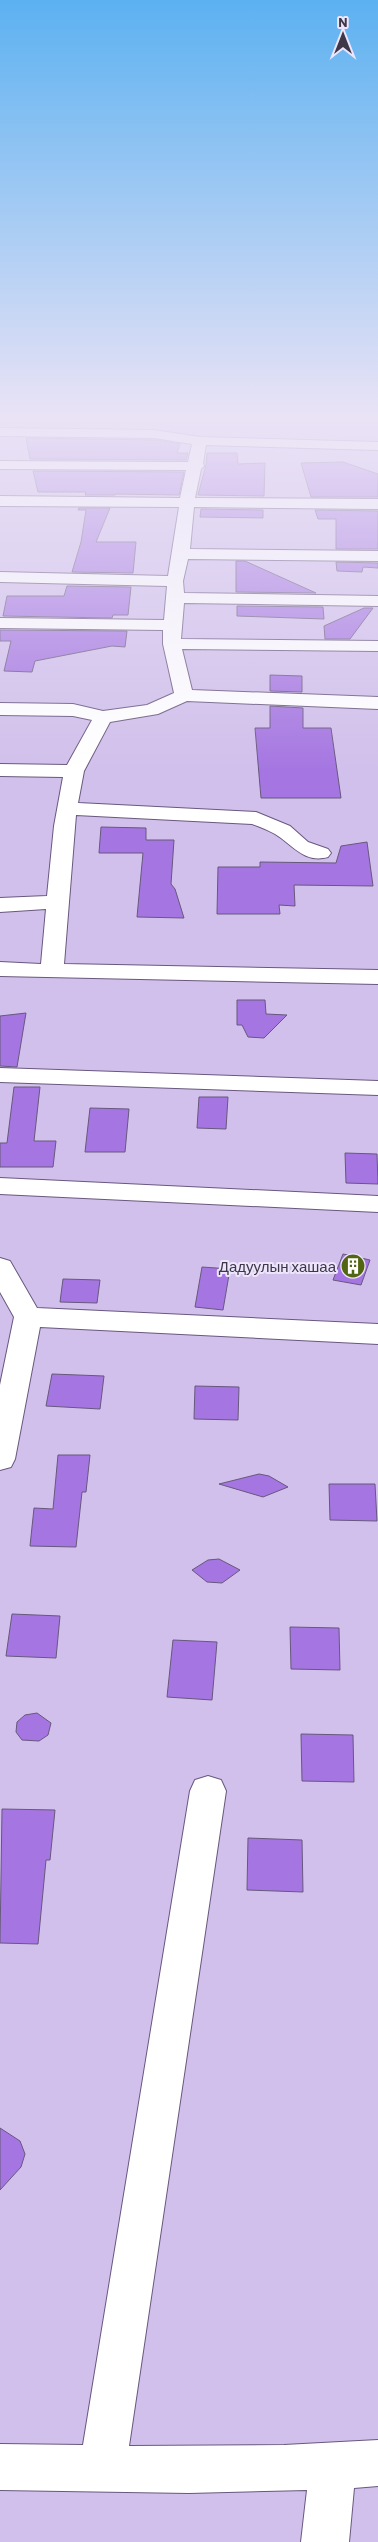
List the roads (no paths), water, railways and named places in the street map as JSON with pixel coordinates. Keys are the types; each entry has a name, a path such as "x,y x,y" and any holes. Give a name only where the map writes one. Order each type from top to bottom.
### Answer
{"street":[{"path":"183,533 175,581 176,598 172,625 172,644 184,695"},
{"path":"181,554 378,556"},
{"path":"0,577 175,581"},
{"path":"176,598 378,601"},
{"path":"0,623 172,625"},
{"path":"172,644 378,646"},
{"path":"0,709 73,710 103,717 151,710 184,695 378,703"},
{"path":"52,971 67,808 74,771 103,717"},
{"path":"0,770 74,771"},
{"path":"67,808 256,818 284,830 301,846 320,853"},
{"path":"0,905 58,902"},
{"path":"0,969 378,977"},
{"path":"0,1075 378,1088"},
{"path":"0,1186 378,1204"},
{"path":"0,1266 28,1317 0,1459"},
{"path":"28,1317 378,1334"},
{"path":"102,2469 208,1791"},
{"path":"0,2468 102,2469 333,2466 378,2463"},
{"path":"325,2542 333,2466"}],"place":[{"name":"Дадуулын хашаа","path":"353,1266"}]}
